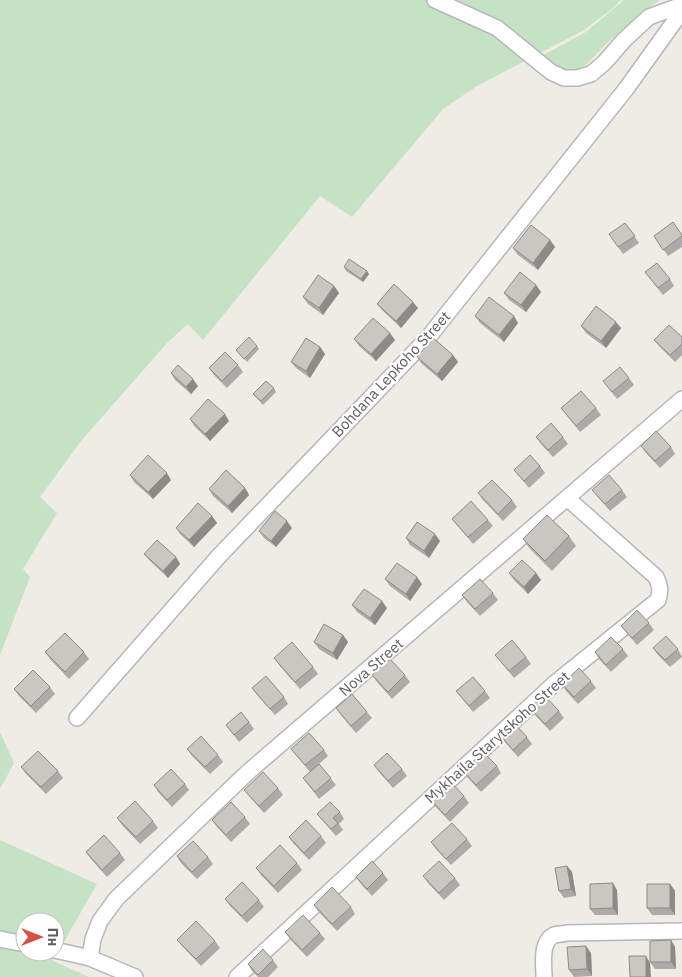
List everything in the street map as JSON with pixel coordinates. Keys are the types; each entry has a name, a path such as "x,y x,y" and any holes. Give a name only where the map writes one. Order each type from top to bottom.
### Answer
{"street":[{"path":"435,0 497,28 551,72 564,78 577,78 591,74 649,17 682,5"},
{"name":"Bohdana Lepkoho Street","path":"77,718 219,556 427,339 626,89 682,11"},
{"name":"Nova Street","path":"90,958 93,939 100,921 116,899 247,773 682,399"},
{"name":"Mykhaila Starytskoho Street","path":"237,977 555,683 658,600 660,584 656,577 568,498"},
{"path":"544,977 544,950 547,942 554,935 567,933 682,931"},
{"path":"0,939 15,942"},
{"path":"65,952 90,958 135,977"}],"green space":[{"path":"0,0 621,0 584,30 477,86 443,109 352,217 320,196 203,340 188,324 168,342 81,441 40,497 57,513 23,569 30,577 0,655"},
{"path":"624,0 660,0 642,12 608,42 586,65 575,70 562,71 540,57 586,32"},
{"path":"0,732 14,763 0,789"},
{"path":"0,840 97,884 65,940 65,912 15,912 15,962 55,962 89,977 0,977"}],"building":[{"path":"673,222 682,236 663,250 654,236"},
{"path":"625,223 635,236 618,247 609,234"},
{"path":"531,225 550,240 533,263 513,248"},
{"path":"349,259 367,271 361,279 344,267"},
{"path":"657,263 670,279 658,288 645,272"},
{"path":"520,272 536,285 521,305 504,293"},
{"path":"318,275 334,286 319,308 303,297"},
{"path":"394,284 413,302 396,321 377,304"},
{"path":"489,297 514,316 499,335 475,316"},
{"path":"596,306 616,322 601,341 581,326"},
{"path":"373,318 390,333 371,354 354,339"},
{"path":"669,325 682,337 682,344 670,355 654,340"},
{"path":"249,337 257,346 244,359 236,350"},
{"path":"306,338 320,347 306,371 291,362"},
{"path":"433,338 453,355 437,374 417,357"},
{"path":"225,352 238,365 222,381 209,368"},
{"path":"178,365 193,379 186,387 171,373"},
{"path":"620,367 629,378 612,392 603,381"},
{"path":"266,381 274,388 261,401 253,394"},
{"path":"581,391 596,408 576,426 561,408"},
{"path":"208,399 225,414 205,434 190,419"},
{"path":"551,423 563,437 548,450 536,437"},
{"path":"656,431 671,447 655,461 641,446"},
{"path":"148,455 167,473 148,492 130,475"},
{"path":"530,455 540,466 524,481 514,470"},
{"path":"226,470 245,488 228,506 209,489"},
{"path":"609,475 622,490 605,504 592,490"},
{"path":"492,480 512,500 498,514 478,493"},
{"path":"471,501 488,520 468,537 452,519"},
{"path":"198,503 212,516 189,540 176,528"},
{"path":"275,511 287,521 271,541 259,531"},
{"path":"547,515 569,536 545,561 523,539"},
{"path":"417,522 435,534 424,551 406,538"},
{"path":"157,540 176,557 163,571 144,554"},
{"path":"522,560 536,573 524,587 509,573"},
{"path":"397,563 417,577 406,594 385,579"},
{"path":"480,579 493,593 475,609 462,595"},
{"path":"364,589 382,601 370,618 352,605"},
{"path":"637,610 649,623 632,638 621,626"},
{"path":"324,624 343,635 333,653 314,642"},
{"path":"65,633 84,652 65,672 45,652"},
{"path":"666,636 678,649 665,660 653,648"},
{"path":"611,637 623,649 606,665 595,652"},
{"path":"512,640 526,657 509,671 495,655"},
{"path":"292,642 313,667 295,682 274,658"},
{"path":"390,659 405,675 388,692 372,675"},
{"path":"579,668 591,681 574,697 562,684"},
{"path":"33,670 50,687 31,706 14,689"},
{"path":"266,676 284,697 270,709 252,688"},
{"path":"473,677 485,691 469,706 456,691"},
{"path":"352,694 367,712 351,726 336,708"},
{"path":"544,695 559,711 545,724 530,708"},
{"path":"241,712 249,722 234,735 226,725"},
{"path":"514,723 527,737 513,750 500,735"},
{"path":"309,733 324,750 305,765 291,749"},
{"path":"201,736 218,755 205,767 187,749"},
{"path":"38,751 58,771 41,787 21,767"},
{"path":"483,752 497,766 476,785 463,771"},
{"path":"387,753 402,769 388,781 374,765"},
{"path":"319,764 331,778 315,792 303,778"},
{"path":"171,769 185,784 167,800 154,785"},
{"path":"263,772 278,788 259,806 244,790"},
{"path":"450,781 464,796 445,815 430,799"},
{"path":"135,801 153,821 136,837 117,818"},
{"path":"231,802 245,817 226,835 212,820"},
{"path":"330,802 340,812 333,818 338,823 331,829 317,814"},
{"path":"306,820 321,836 304,853 289,837"},
{"path":"452,823 467,839 446,859 431,842"},
{"path":"104,835 120,853 102,870 86,852"},
{"path":"193,841 208,857 192,872 177,856"},
{"path":"280,845 297,863 274,886 256,868"},
{"path":"372,861 383,873 367,889 356,877"},
{"path":"439,861 455,878 439,893 423,876"},
{"path":"567,866 571,889 559,891 555,868"},
{"path":"242,882 259,900 242,916 225,899"},
{"path":"613,883 613,908 590,909 590,884"},
{"path":"647,884 670,884 670,908 647,908"},
{"path":"332,887 351,907 332,924 314,905"},
{"path":"303,915 320,933 302,950 285,932"},
{"path":"196,921 215,941 196,959 177,940"},
{"path":"671,940 671,962 650,962 650,941"},
{"path":"586,946 587,969 569,970 567,947"},
{"path":"263,949 273,960 258,975 248,964"},
{"path":"629,956 646,956 646,977 630,977"}]}
